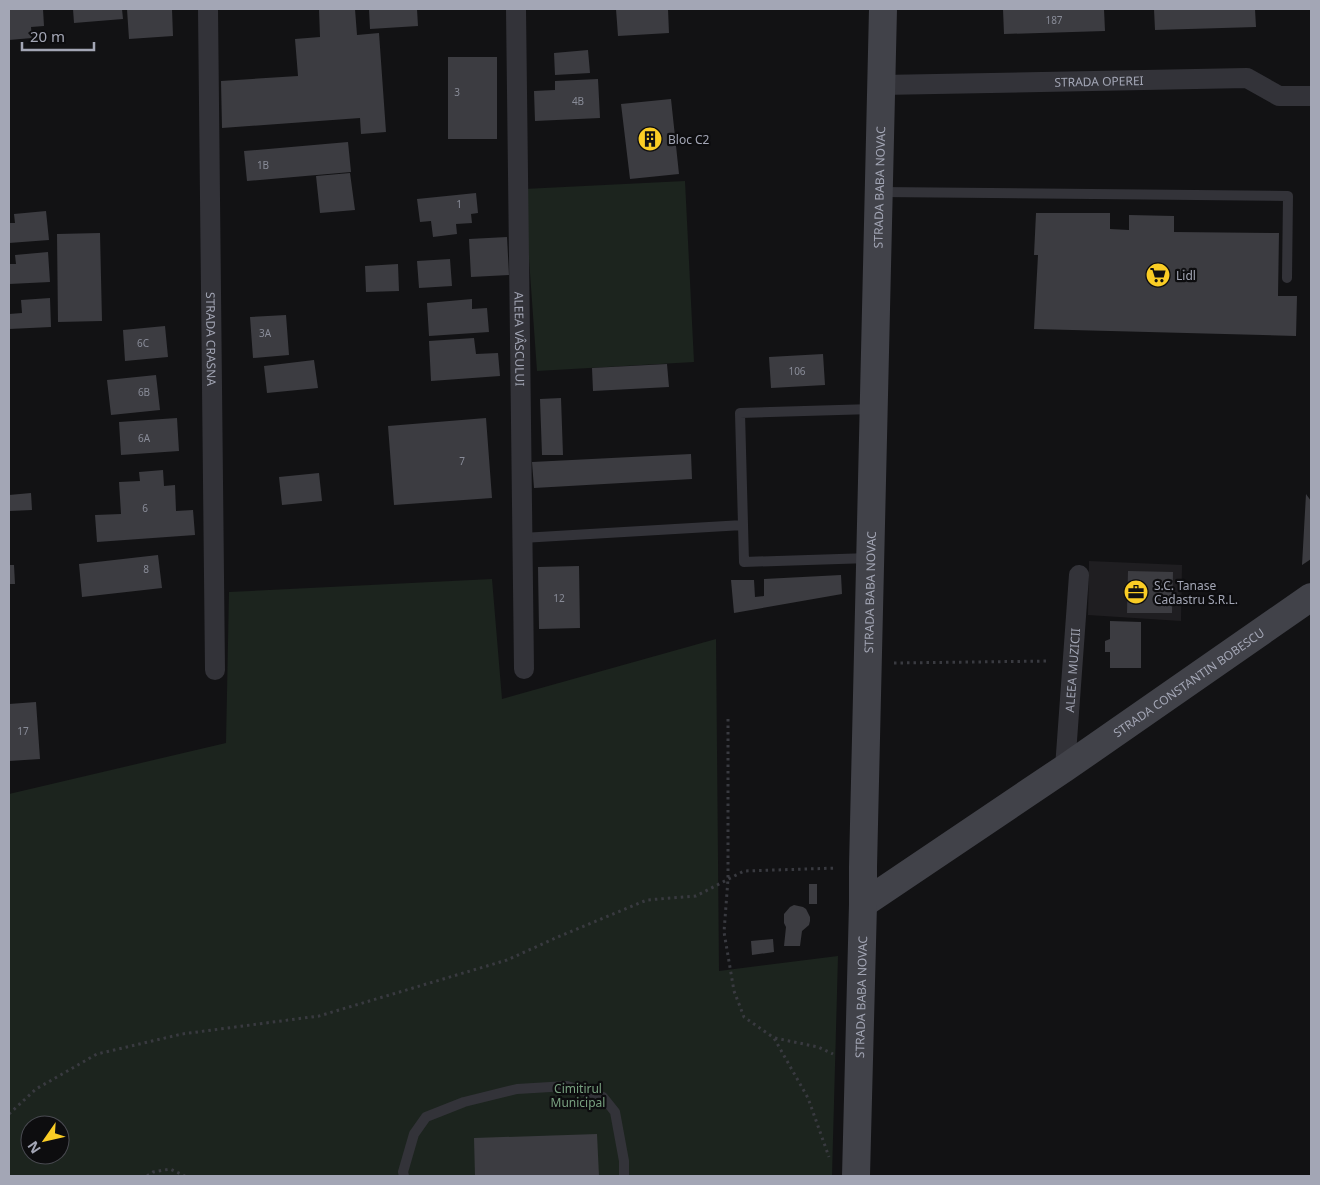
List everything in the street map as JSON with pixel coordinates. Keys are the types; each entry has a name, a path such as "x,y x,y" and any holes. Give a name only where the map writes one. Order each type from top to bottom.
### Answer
{"main road":[{"name":"STRADA BABA NOVAC","path":"856,1176 883,9"},
{"name":"STRADA CONSTANTIN BOBESCU","path":"863,904 1065,768 1311,597"}],"street":[{"name":"STRADA CRASNA","path":"208,9 215,670"},
{"name":"ALEEA VÂSCULUI","path":"516,9 524,669"},
{"name":"STRADA OPEREI","path":"881,85 1247,78 1279,96 1311,96"},
{"name":"ALEEA MUZICII","path":"1065,768 1079,575"}],"lane":[{"path":"879,192 1288,196 1287,278"},
{"path":"870,558 744,562 740,413 874,409"},
{"path":"522,538 743,525"},
{"path":"404,1176 403,1172 414,1134 426,1117 464,1102 517,1089 568,1086 603,1097 615,1112 624,1161 624,1176"}],"path":[{"path":"868,664 1073,660"},
{"path":"728,719 728,879 724,932 734,991 744,1017 774,1038 818,1047 859,1066"},
{"path":"9,1114 36,1089 97,1054 182,1034 318,1016 508,960 647,900 696,896 744,871 863,867"},
{"path":"774,1038 808,1098 830,1159"},
{"path":"146,1176 153,1172 170,1168 185,1176"}],"shaded area":[{"path":"1089,561 1182,565 1181,621 1088,615"}],"green space":[{"path":"685,181 694,362 537,371 524,189"},
{"name":"Cimitirul Municipal","path":"492,579 502,699 716,639 719,971 838,956 832,1176 9,1176 9,794 226,743 229,592"}],"building":[{"path":"9,9 43,9 44,26 31,27 32,38 9,40"},
{"path":"73,9 122,9 123,19 74,23"},
{"path":"127,9 172,9 173,36 129,39"},
{"path":"319,9 355,9 357,35 379,33 386,132 361,134 360,118 222,128 221,81 298,76 295,39 320,37"},
{"path":"369,9 417,9 418,26 370,29"},
{"path":"616,9 668,9 669,33 618,36"},
{"path":"1003,9 1104,9 1105,31 1004,34"},
{"path":"1154,9 1255,9 1256,27 1155,30"},
{"path":"588,50 590,73 555,75 554,53"},
{"path":"448,57 497,57 497,139 448,139"},
{"path":"598,79 600,118 535,121 534,91 555,90 555,81"},
{"name":"Bloc C2","path":"671,99 679,174 630,179 621,104"},
{"path":"348,142 351,172 247,181 244,151"},
{"path":"350,173 355,210 320,213 316,176"},
{"path":"476,193 478,213 471,214 472,223 456,224 457,234 433,237 431,221 420,222 417,199"},
{"path":"46,211 49,240 9,243 9,223 15,223 14,214"},
{"name":"Lidl","path":"1036,213 1110,213 1110,229 1129,230 1129,215 1174,216 1174,232 1279,233 1278,296 1297,296 1296,336 1034,329 1038,255 1034,255"},
{"path":"100,233 102,321 58,322 57,234"},
{"path":"507,237 509,275 471,277 469,239"},
{"path":"48,252 50,282 9,284 9,264 16,264 15,255"},
{"path":"450,259 452,286 419,288 417,261"},
{"path":"398,264 399,291 366,292 365,266"},
{"path":"50,298 51,327 9,329 9,314 22,313 21,300"},
{"path":"472,299 472,309 487,308 489,332 429,336 427,303"},
{"path":"286,315 289,355 253,358 250,317"},
{"path":"165,326 168,357 125,361 123,330"},
{"path":"474,338 476,354 498,353 500,376 431,381 429,341"},
{"path":"823,354 825,385 771,388 769,357"},
{"path":"314,360 318,388 267,393 264,366"},
{"path":"667,364 669,387 593,391 592,368"},
{"path":"156,375 160,410 111,415 107,380"},
{"path":"561,398 563,455 542,455 540,399"},
{"path":"177,418 179,451 121,455 119,422"},
{"path":"486,418 492,498 394,505 388,426"},
{"path":"691,454 692,479 534,488 532,462"},
{"path":"163,470 164,486 175,485 176,511 193,510 195,535 97,542 95,515 121,514 119,482 140,481 139,472"},
{"path":"319,473 322,501 282,505 279,477"},
{"path":"31,493 32,510 9,511 9,495"},
{"path":"1306,494 1311,501 1311,559 1302,565"},
{"path":"158,555 162,588 82,597 79,564"},
{"path":"9,565 14,565 15,584 9,584"},
{"path":"579,566 580,628 539,629 538,567"},
{"path":"1128,571 1173,572 1172,613 1127,613"},
{"path":"841,575 842,594 734,613 731,580 754,580 755,597 764,596 764,579"},
{"path":"1110,621 1141,622 1141,668 1110,668 1110,652 1105,652 1105,641 1110,639"},
{"path":"36,702 40,759 9,761 9,704"},
{"path":"809,884 817,884 817,904 809,904"},
{"path":"794,905 806,909 810,921 809,925 802,931 800,946 784,946 786,927 784,914"},
{"path":"773,939 774,952 752,955 751,941"},
{"path":"597,1134 599,1176 475,1176 474,1138"}],"place":[{"name":"Bloc C2","path":"650,139"},
{"name":"Lidl","path":"1158,275"},
{"name":"S.C. Tanase Cadastru S.R.L.","path":"1136,592"}]}
